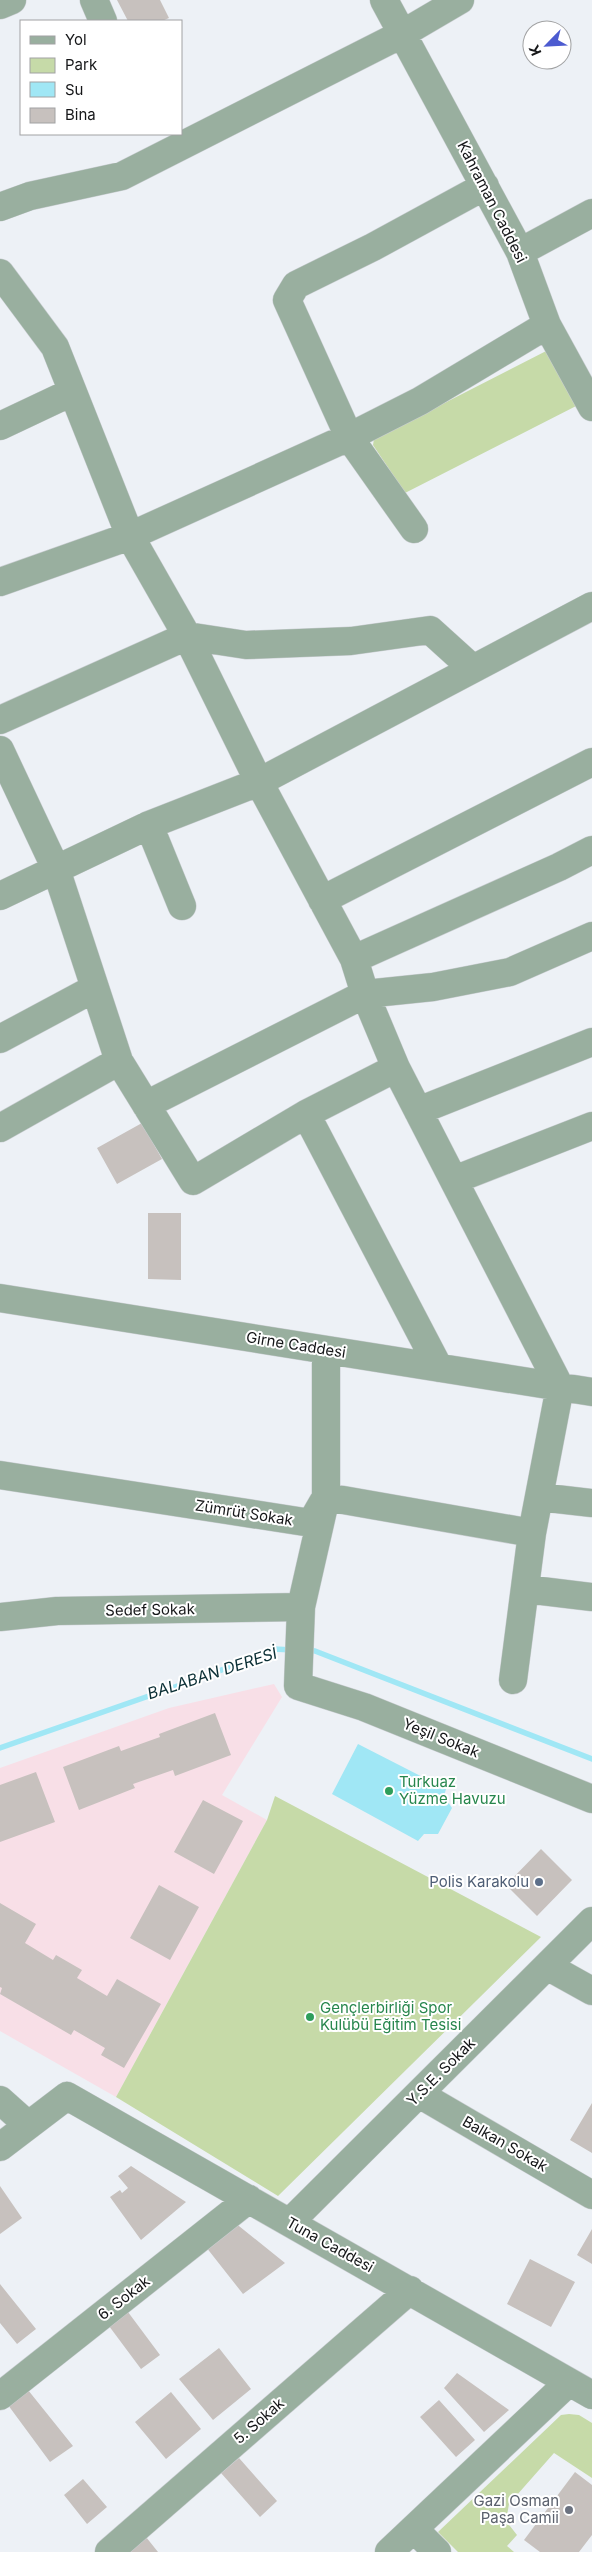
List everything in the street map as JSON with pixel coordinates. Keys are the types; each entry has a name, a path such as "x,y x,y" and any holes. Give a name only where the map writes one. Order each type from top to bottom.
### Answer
{"street":[{"path":"0,5 12,0"},
{"path":"94,0 103,20"},
{"name":"Kahraman Caddesi","path":"384,0 520,252 547,325 592,407"},
{"path":"182,132 402,34 460,0"},
{"path":"0,207 30,196 122,176 156,144 176,135"},
{"path":"414,529 349,437 287,300 296,286 374,247 485,186"},
{"path":"520,252 592,213"},
{"path":"1,275 55,347 130,536 187,636 259,782 354,959 365,994 396,1068 560,1387 532,1533 513,1680"},
{"path":"0,582 130,536 349,437 420,401 547,325"},
{"path":"0,426 72,392"},
{"path":"0,896 149,825 259,782 592,606"},
{"path":"0,720 187,636 246,645 351,641 430,630 472,668"},
{"path":"0,750 56,869 119,1061 193,1181 306,1114 396,1068"},
{"path":"322,900 592,762"},
{"path":"149,825 182,906"},
{"path":"354,959 559,868 592,850"},
{"path":"146,1105 365,994 433,987 510,972 592,936"},
{"path":"0,1039 95,988"},
{"path":"418,1111 592,1042"},
{"path":"0,1128 119,1061"},
{"path":"306,1114 439,1368"},
{"path":"454,1180 592,1126"},
{"name":"Girne Caddesi","path":"0,1298 592,1392"},
{"path":"300,1618 326,1497 326,1350"},
{"name":"Zümrüt Sokak","path":"0,1476 311,1523 326,1497"},
{"path":"326,1497 532,1533"},
{"path":"539,1497 592,1503"},
{"path":"525,1589 592,1597"},
{"name":"Sedef Sokak","path":"0,1617 57,1611 300,1618"},
{"name":"Yeşil Sokak","path":"300,1618 298,1686 364,1706 592,1799"},
{"name":"Y.S.E. Sokak","path":"290,2222 592,1921"},
{"path":"547,1966 592,1992"},
{"name":"Balkan Sokak","path":"419,2094 592,2195"},
{"name":"Tuna Caddesi","path":"28,2125 67,2096 410,2290 580,2389"},
{"path":"0,2100 28,2125 0,2147"},
{"name":"6. Sokak","path":"0,2396 249,2199"},
{"name":"5. Sokak","path":"109,2552 410,2290"},
{"path":"389,2552 580,2389"},
{"path":"414,2529 437,2552"}],"shaded area":[{"path":"274,1684 282,1697 222,1795 267,1820 116,2097 0,2031 0,1768 169,1708"}],"green space":[{"path":"552,348 582,403 405,493 373,445 374,439"},
{"name":"Gençlerbirliği Spor Kulübü Eğitim Tesisi","path":"275,1796 541,1937 278,2196 116,2097 267,1820"},
{"path":"561,2415 579,2415 592,2423 592,2478 554,2453 509,2504 506,2521 517,2535 507,2546 514,2552 458,2552 438,2532"}],"water":[{"name":"Turkuaz Yüzme Havuzu","path":"358,1744 446,1789 444,1796 452,1808 438,1834 424,1834 418,1841 332,1794"}],"building":[{"path":"117,0 160,0 169,18 164,20 127,20"},
{"path":"142,1123 162,1159 117,1184 97,1148"},
{"path":"148,1213 181,1213 181,1280 148,1279"},
{"path":"215,1713 231,1755 175,1776 173,1770 133,1784 135,1788 79,1810 63,1767 119,1746 121,1751 160,1737 159,1734"},
{"path":"36,1772 55,1822 0,1842 0,1785"},
{"path":"203,1800 243,1821 214,1874 174,1852"},
{"name":"Polis Karakolu","path":"541,1849 572,1880 537,1916 506,1885"},
{"path":"159,1885 199,1907 170,1960 130,1938"},
{"path":"0,1903 36,1924 25,1943 53,1960 56,1955 82,1970 77,1978 107,1996 117,1979 161,2004 124,2068 101,2055 105,2048 74,2030 71,2035 0,1994 2,1988 0,1987"},
{"path":"592,2103 592,2153 570,2140"},
{"path":"131,2166 186,2202 141,2240 110,2197 120,2190 122,2193 128,2188 118,2176"},
{"path":"0,2186 22,2218 0,2234"},
{"path":"234,2222 285,2263 243,2294 206,2247"},
{"path":"592,2229 592,2264 577,2255"},
{"path":"530,2259 575,2282 551,2327 507,2304"},
{"path":"0,2284 36,2329 17,2344 0,2323"},
{"path":"128,2312 160,2355 141,2369 109,2326"},
{"path":"219,2348 251,2389 213,2420 179,2379"},
{"path":"457,2373 509,2410 484,2432 444,2388"},
{"path":"28,2390 73,2446 50,2462 8,2405"},
{"path":"171,2392 201,2429 166,2459 135,2422"},
{"path":"439,2400 475,2440 456,2457 420,2417"},
{"path":"239,2458 277,2501 260,2517 221,2473"},
{"name":"Gazi Osman Paşa Camii","path":"575,2472 592,2485 592,2535 579,2552 540,2552 524,2540"},
{"path":"83,2479 107,2507 87,2524 64,2495"},
{"path":"146,2537 158,2552 128,2552"}],"waterway":[{"name":"BALABAN DERESİ","path":"0,1748 209,1675 274,1649 293,1650"},
{"name":"BALABAN DERESİ","path":"307,1650 315,1651 592,1759"}],"place":[{"name":"Turkuaz Yüzme Havuzu","path":"389,1791"},
{"name":"Polis Karakolu","path":"539,1882"},
{"name":"Gençlerbirliği Spor Kulübü Eğitim Tesisi","path":"310,2017"},
{"name":"Gazi Osman Paşa Camii","path":"569,2510"}]}
